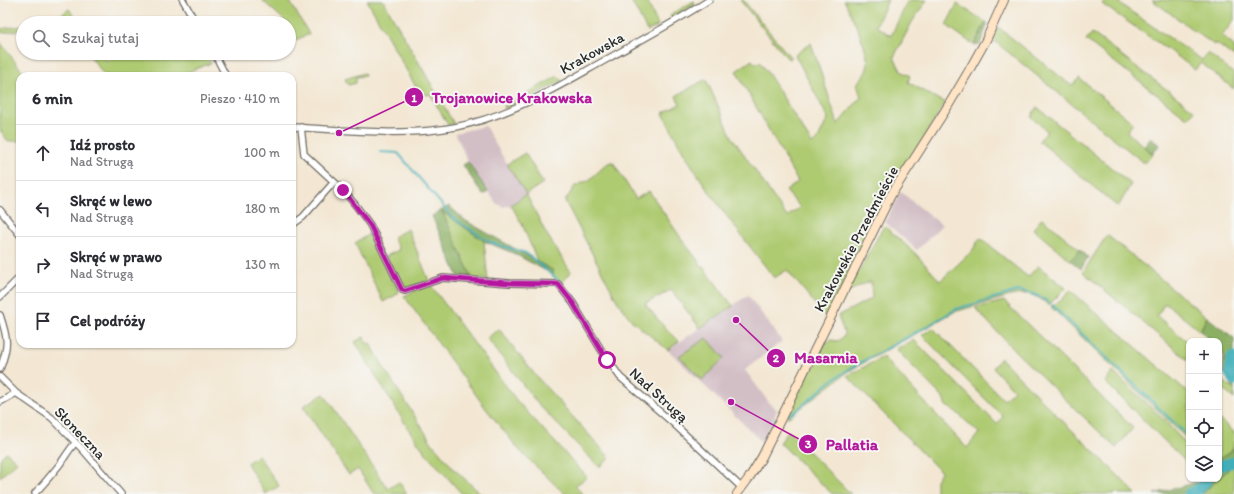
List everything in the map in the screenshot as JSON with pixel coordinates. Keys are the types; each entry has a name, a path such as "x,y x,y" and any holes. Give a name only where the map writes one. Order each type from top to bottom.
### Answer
{"main road":[{"name":"Krakowskie Przedmieście","path":"740,491 762,457 891,195 960,87 986,40 1004,0"}],"street":[{"path":"183,0 192,16"},
{"name":"Krakowska","path":"296,126 400,131 447,128 484,120 510,111 545,93 709,0"},
{"path":"218,60 224,72"},
{"name":"Nad Strugą","path":"301,127 304,154 334,182 354,204 370,225 402,290 405,291 443,278 509,283 558,284 573,303 600,348 620,377 674,424 740,491"},
{"path":"296,222 303,217 334,182"},
{"path":"0,210 16,230"},
{"path":"0,297 16,281"},
{"path":"0,314 6,334 7,344 0,369"},
{"name":"Słoneczna","path":"0,377 16,393 52,418 83,450 121,494"},
{"path":"0,402 16,393"},
{"path":"35,493 46,482 68,450 75,443"}],"shaded area":[{"path":"485,126 526,194 511,205 503,207 496,203 468,162 455,133"},
{"path":"901,192 942,225 917,250 885,222"},
{"path":"748,295 782,341 745,370 770,404 777,410 762,442 668,350"}],"green space":[{"path":"262,0 289,0 309,34 296,40 296,16 280,16"},
{"path":"367,0 383,0 454,124 448,125 430,94 421,96"},
{"path":"631,0 647,0 658,26 647,31"},
{"path":"740,0 743,0 791,58 788,59"},
{"path":"844,0 888,0 876,26 891,36 908,0 927,0 912,22 894,57 901,71 910,76 908,82 941,101 946,102 888,195 826,317 787,270 774,278 700,178 674,135 663,113 680,104 676,96 706,79 732,137 787,217 800,207 786,191 798,182 736,71 752,60 755,64 760,62 812,144 818,139 828,118 795,55 811,43 838,124 861,97 857,84 866,70 868,62 864,44"},
{"path":"1105,0 1119,0 1121,2 1120,4 1202,60 1208,53 1234,74 1234,89 1201,63 1195,70 1102,4"},
{"path":"1152,0 1232,0 1234,2 1234,20 1222,36 1234,46 1234,57 1216,43 1214,45"},
{"path":"694,1 695,5 672,18 670,15"},
{"path":"957,4 986,22 974,45 946,25"},
{"path":"69,9 74,16 60,16"},
{"path":"986,22 988,23 980,44 974,45"},
{"path":"16,27 16,31 0,33 0,29"},
{"path":"998,27 1072,86 1079,78 1133,123 1127,132 1153,154 1144,163 992,39"},
{"path":"1092,33 1195,111 1187,118 1086,40"},
{"path":"0,42 23,72 16,72 16,141 8,141 0,130"},
{"path":"93,60 210,60 211,63 187,72 102,72"},
{"path":"364,73 365,76 356,77 356,83 348,85 345,79"},
{"path":"558,76 562,81 505,109 504,106"},
{"path":"1037,107 1131,184 1118,207 1039,141 1047,131 1031,117"},
{"path":"1151,138 1159,145 1153,154 1144,147"},
{"path":"525,153 543,183 526,194 507,164"},
{"path":"468,162 488,192 483,195 463,165"},
{"path":"613,162 636,199 649,191 683,241 733,306 700,328 671,290 645,304 679,341 668,350 632,321 617,301 565,201 575,186 589,180 608,163"},
{"path":"526,194 546,233 571,272 562,283 558,282 552,274 554,271 538,263 522,224 511,205"},
{"path":"449,206 466,221 554,271 552,274 513,253 484,241 442,211 472,278 458,276 432,216"},
{"path":"441,211 484,241 488,280 472,278"},
{"path":"1042,218 1080,250 1070,260 1033,229"},
{"path":"884,226 915,253 940,281 972,251 980,238 1028,277 1038,266 1066,288 1049,305 1039,298 1029,294 1021,294 954,312 849,371 787,417 822,345 831,340 838,341 845,335 838,316 872,298 871,281 847,292"},
{"path":"408,229 429,281 406,289 401,287 386,256 399,250 393,237"},
{"path":"371,233 399,292 383,302 355,243"},
{"path":"1107,235 1207,317 1200,331 1165,303 1157,316 1186,340 1186,358 1083,272"},
{"path":"1080,250 1088,257 1081,269 1070,260"},
{"path":"430,284 517,401 587,477 575,486 583,494 565,494 520,451 487,410 404,296"},
{"path":"1070,290 1186,390 1186,438 1051,307 1062,300"},
{"path":"1004,301 1133,428 1116,448 1017,353 975,308"},
{"path":"1207,317 1234,338 1234,390 1223,371 1224,356 1222,354 1222,338 1207,338 1200,331"},
{"path":"933,328 1004,400 1014,390 993,368 1001,358 1034,393 1136,494 1119,494 1117,492 1114,494 936,494 936,480 941,472 847,376 883,357 967,448 979,433 955,411 946,406 943,398 896,349 914,340 997,424 1003,417 922,335"},
{"path":"499,329 536,376 610,458 599,467 537,403 487,338"},
{"path":"364,337 367,344 370,343 387,373 432,443 454,469 481,494 462,494 425,452 409,430 355,342"},
{"path":"707,338 724,358 702,380 679,356"},
{"path":"1113,372 1161,417 1186,444 1186,462 1105,382"},
{"path":"1222,380 1234,390 1234,399 1222,389"},
{"path":"324,394 388,489 399,482 407,494 374,494 358,469 349,475 303,406"},
{"path":"1222,422 1234,432 1233,446 1228,453 1222,457"},
{"path":"788,431 851,494 832,494 780,443"},
{"path":"1234,447 1234,466 1222,475 1222,457"},
{"path":"6,452 17,462 0,477 0,459"},
{"path":"258,455 279,486 265,494 247,463"},
{"path":"1234,466 1234,494 1202,494 1215,482 1222,482 1222,475"},
{"path":"1198,482 1215,482 1202,494 1154,494"}],"waterway":[{"path":"380,152 398,153 454,219 492,243 526,253 559,281"},
{"path":"788,414 795,412 831,381 849,369 956,309 1018,291 1027,292 1050,303"},
{"path":"1052,305 1186,434"},
{"path":"1234,357 1231,360 1230,374 1234,380"},
{"path":"756,459 776,418"},
{"path":"1222,465 1234,462"},
{"path":"1189,494 1199,489 1205,482"}],"place":[{"name":"Trojanowice Krakowska","path":"339,133"},
{"name":"Masarnia","path":"736,320"},
{"name":"Pallatia","path":"731,402"}],"route":[{"path":"343,190 370,225 402,290 405,291 443,278 509,283 558,284 573,303 607,360"}]}
